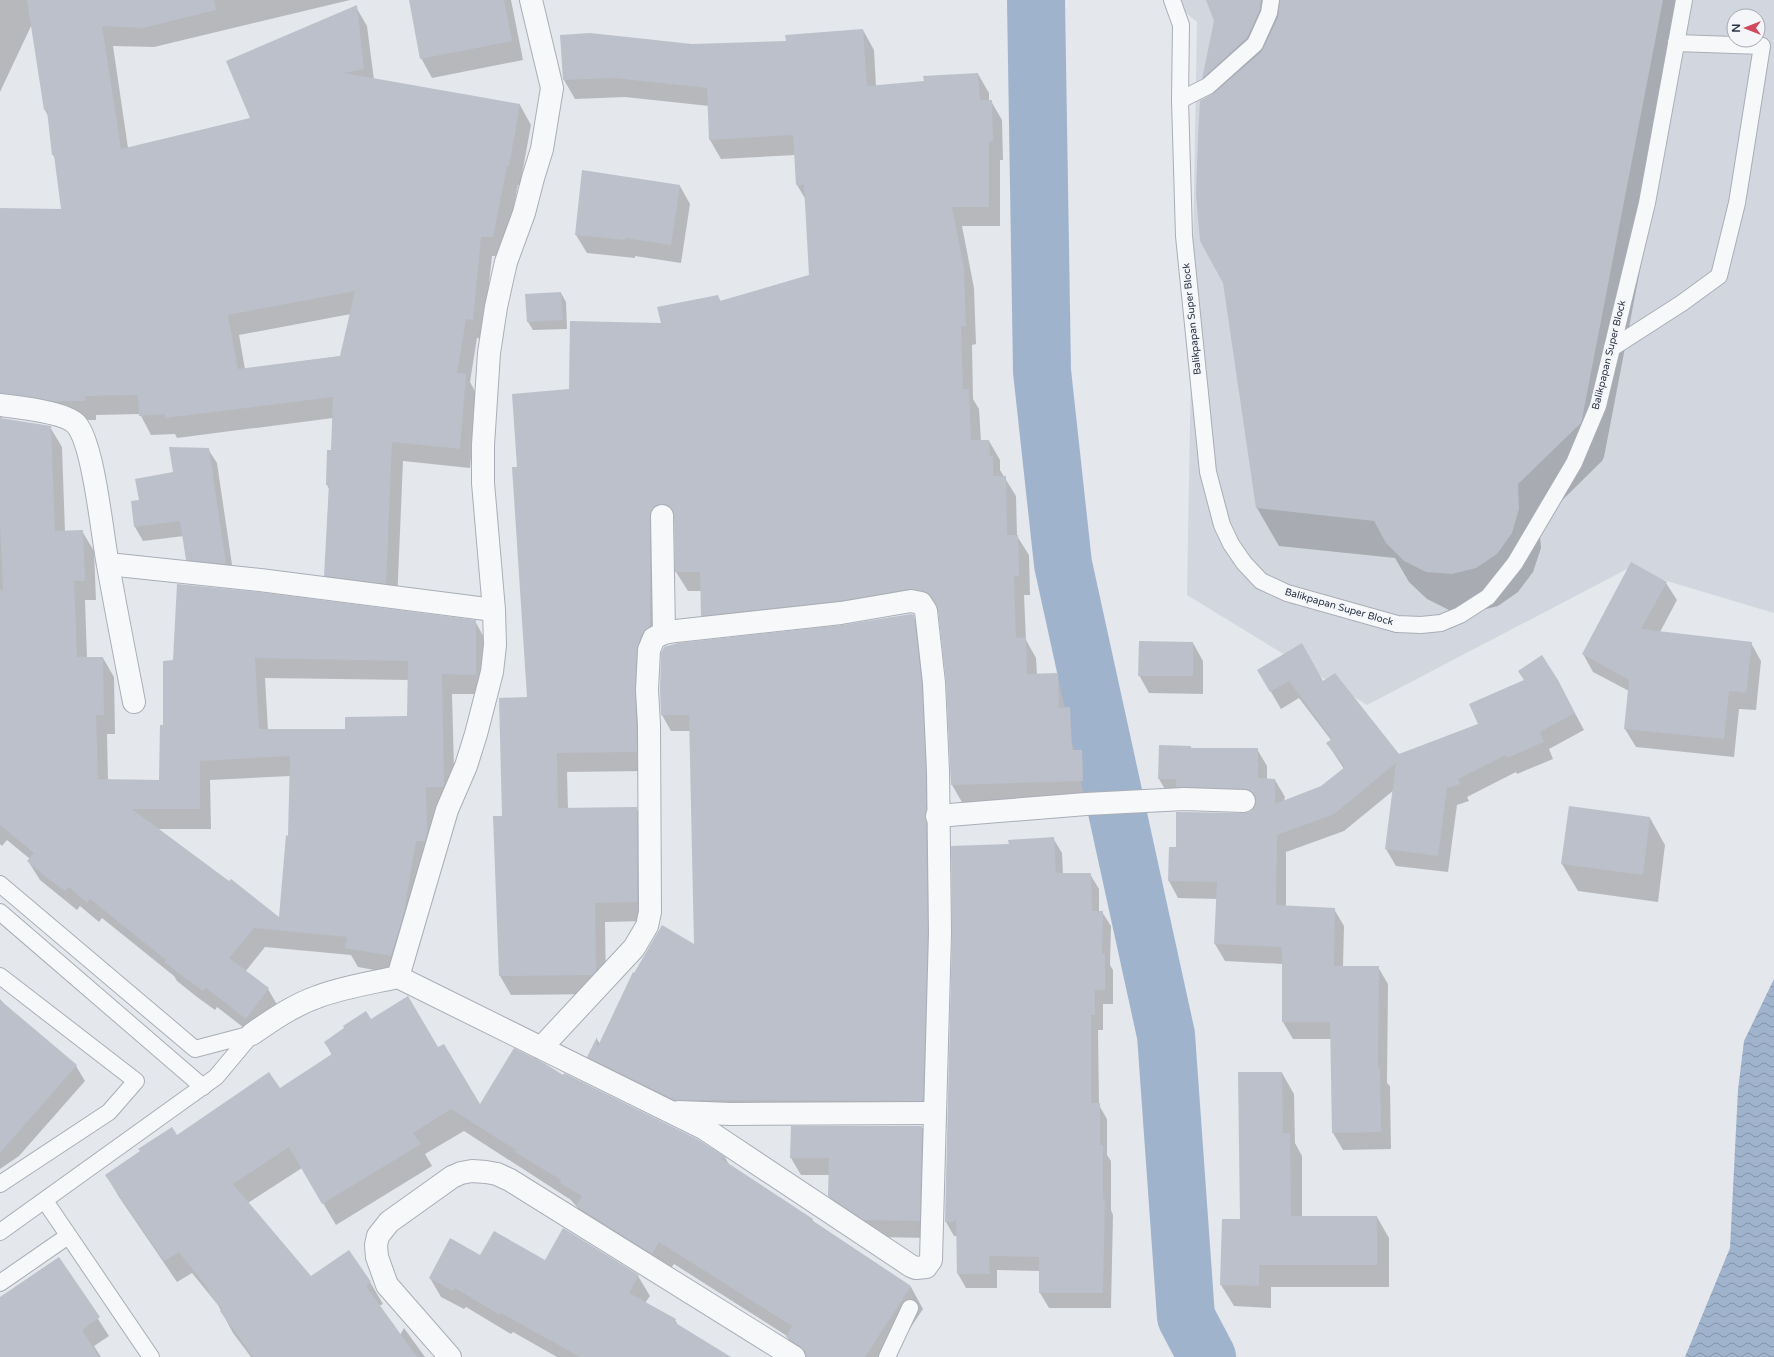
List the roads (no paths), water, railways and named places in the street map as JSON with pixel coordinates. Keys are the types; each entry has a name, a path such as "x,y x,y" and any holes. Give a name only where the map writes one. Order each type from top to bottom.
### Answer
{"street":[{"path":"398,977 444,822 466,766 486,699 492,672 495,645 494,610 483,483 483,445 489,352 496,307 506,262 524,213 532,178 542,149 552,88 531,0"},
{"path":"0,404 44,412 69,419 75,423 81,431 96,493 134,702"},
{"path":"662,516 664,633"},
{"path":"108,564 260,580 494,610"},
{"path":"252,1034 316,997 347,987 398,977 541,1048 674,1112 705,1129 904,1262 916,1268 926,1267 931,1260 940,933 937,816 938,771 934,683 926,611 921,603 911,601 841,613 664,633 654,638 651,644 648,663 647,690 649,725 650,912 647,926 634,948 541,1048"},
{"path":"937,816 1086,804 1184,799 1244,801"},
{"path":"674,1112 731,1114 934,1112"},
{"path":"450,1357 387,1285 379,1267 376,1245 378,1236 389,1222 452,1177 461,1173 472,1171 497,1174 510,1180 794,1357"}],"lane":[{"name":"Balikpapan Super Block","path":"1172,0 1182,25 1180,100 1184,236 1208,472 1222,525 1231,544 1244,563 1261,581 1286,593 1397,624 1420,625 1441,623 1460,615 1488,597 1515,563 1574,463 1598,406 1647,203 1684,0"},
{"path":"1180,100 1208,86 1255,44 1269,13 1271,0"},
{"path":"1612,348 1682,303 1719,276 1737,203 1762,46 1676,44"},
{"path":"0,884 195,1049 252,1034"},
{"path":"0,912 204,1087"},
{"path":"0,976 136,1081 109,1112 0,1184"},
{"path":"0,1232 216,1078 252,1034"},
{"path":"45,1201 151,1357"},
{"path":"0,1283 68,1236"},
{"path":"886,1357 910,1308"}],"water":[{"path":"1774,979 1774,1357 1685,1357 1730,1248 1738,1090 1744,1041"}],"waterway":[{"path":"1036,0 1042,371 1063,564 1166,1035 1186,1317 1207,1357"}]}
